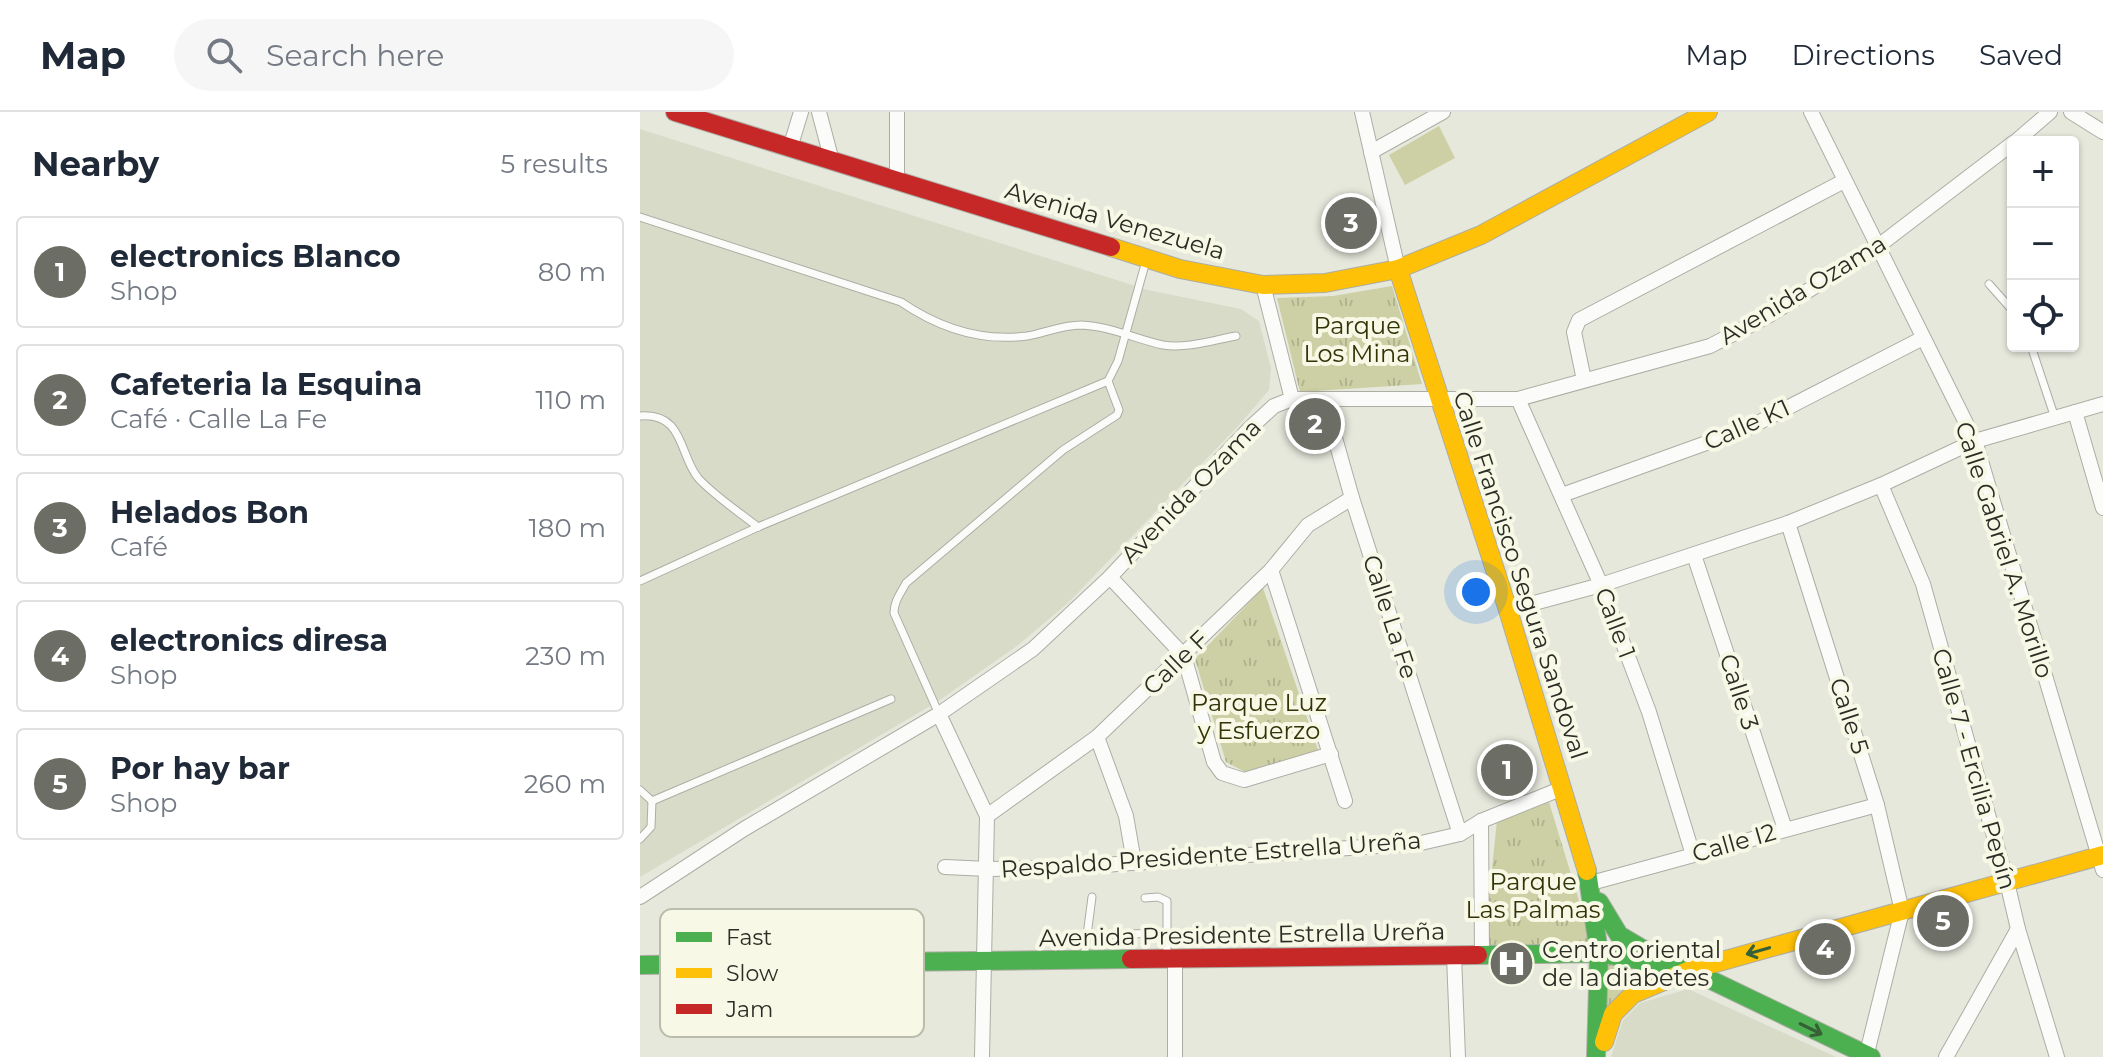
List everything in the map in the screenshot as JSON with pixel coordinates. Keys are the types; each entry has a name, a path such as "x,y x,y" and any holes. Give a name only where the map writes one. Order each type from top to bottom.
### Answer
{"main road":[{"name":"Avenida Venezuela","path":"675,112 700,116 790,148 1180,269 1263,285 1325,283 1398,269 1481,235 1708,112"},
{"name":"Calle Francisco Segura Sandoval","path":"1398,269 1508,610 1591,883 1599,953 1598,1057"},
{"path":"1598,1057 1613,1014 1633,994 1690,970 2007,882 2101,860"},
{"path":"1591,883 1611,929 1633,946 1690,970"},
{"name":"Avenida Presidente Estrella Ureña","path":"924,963 1599,953 1690,970 1867,1056"},
{"name":"Avenida Presidente Estrella Ureña","path":"640,965 660,965"}],"street":[{"path":"790,148 801,112"},
{"path":"819,112 832,161"},
{"path":"897,112 897,181"},
{"name":"Calle Francisco Segura Sandoval","path":"1362,112 1398,269"},
{"path":"1371,152 1443,112"},
{"name":"Calle Gabriel A. Morillo","path":"1811,112 1975,441 2101,860"},
{"name":"Avenida Ozama","path":"2022,136 2050,112"},
{"path":"2071,112 2103,132"},
{"name":"Avenida Ozama","path":"640,897 744,829 939,714 1033,649 1110,577 1274,406 1292,399 1518,399 1710,346 1768,316 1877,247 2007,148"},
{"path":"1584,380 1574,332 1579,320 1844,181"},
{"path":"1263,285 1292,399"},
{"name":"Calle K1","path":"1562,495 1748,428 1923,338"},
{"name":"Calle La Fe","path":"1324,399 1352,498 1460,834"},
{"name":"Calle 1","path":"1518,399 1601,585 1649,712 1693,855"},
{"path":"1508,610 1601,585 1788,523 1881,485 1975,441 2103,404"},
{"path":"2075,412 2102,499"},
{"name":"Calle 7 - Ercilia Pepín","path":"1881,485 1923,584 2018,929 2057,1057"},
{"name":"Calle F","path":"987,816 1097,737 1271,570 1308,525 1352,498"},
{"name":"Calle 5","path":"1788,523 1877,805 1902,911"},
{"name":"Calle 3","path":"1694,555 1785,829"},
{"path":"1271,570 1345,801"},
{"path":"1110,577 1184,656 1214,762 1222,773 1244,780 1331,754"},
{"path":"939,714 987,816 982,1057"},
{"path":"1097,737 1126,816 1134,862"},
{"name":"Respaldo Presidente Estrella Ureña","path":"945,867 1060,868 1421,843 1460,834 1481,821 1563,788"},
{"name":"Calle I2","path":"1591,883 1877,805"},
{"path":"1481,821 1482,954"},
{"path":"1867,1056 1902,911"},
{"path":"1946,1057 2018,929"},
{"path":"1454,956 1458,1057"},
{"path":"1171,959 1175,1057"}],"lane":[{"path":"640,217 901,302 932,321 971,336 997,339 1077,325 1126,332 1165,345 1188,345 1236,336"},
{"path":"640,581 758,527 1108,381 1118,361 1147,259"},
{"path":"1989,284 2007,304"},
{"path":"2033,352 2055,418"},
{"path":"939,714 894,613 900,594 906,583 1003,499 1063,450 1117,415 1119,410 1108,381"},
{"path":"640,416 660,419 672,426 680,435 697,477 758,527"},
{"path":"652,801 891,699"},
{"path":"640,790 652,801 651,827 640,839"},
{"path":"1083,960 1092,897"},
{"path":"1145,898 1158,897 1167,901 1171,959"},
{"path":"1087,935 1167,933"}],"shaded area":[{"path":"640,129 1148,290 1241,309 1259,321 1271,368 1269,390 1240,424 1069,602 1017,646 937,702 640,877"},
{"path":"1688,989 1836,1057 1611,1057 1623,1020 1640,1003"}],"green space":[{"path":"1439,126 1455,158 1405,185 1389,155"},
{"name":"Parque Los Mina","path":"1392,286 1422,384 1300,392 1277,298 1333,296"},
{"name":"Parque Luz y Esfuerzo","path":"1263,588 1318,750 1245,772 1226,762 1195,659"},
{"name":"Parque Las Palmas","path":"1549,802 1590,943 1484,945 1497,820"},
{"path":"1605,963 1659,973 1603,1027"}],"traffic: fast":[{"path":"1587,871 1599,953 1596,1057"},
{"path":"1599,902 1619,935 1653,955"},
{"path":"1478,955 1599,953 1690,970 1871,1057"},
{"path":"924,962 1131,959"},
{"path":"640,965 660,965"}],"traffic: slow":[{"path":"1111,247 1180,269 1263,285 1325,283 1398,269 1481,235 1708,112"},
{"path":"1398,269 1508,610 1587,871"},
{"path":"1604,1042 1613,1014 1633,994 1690,970 2103,855"}],"traffic: jam":[{"path":"675,112 1111,247"},
{"path":"1131,959 1478,955"}],"place":[{"name":"Helados Bon","path":"1351,223"},
{"name":"Cafeteria la Esquina","path":"1315,424"},
{"name":"electronics Blanco","path":"1507,770"},
{"name":"Por hay bar","path":"1943,921"},
{"name":"electronics diresa","path":"1825,949"},
{"name":"Centro oriental de la diabetes","path":"1511,964"}]}
